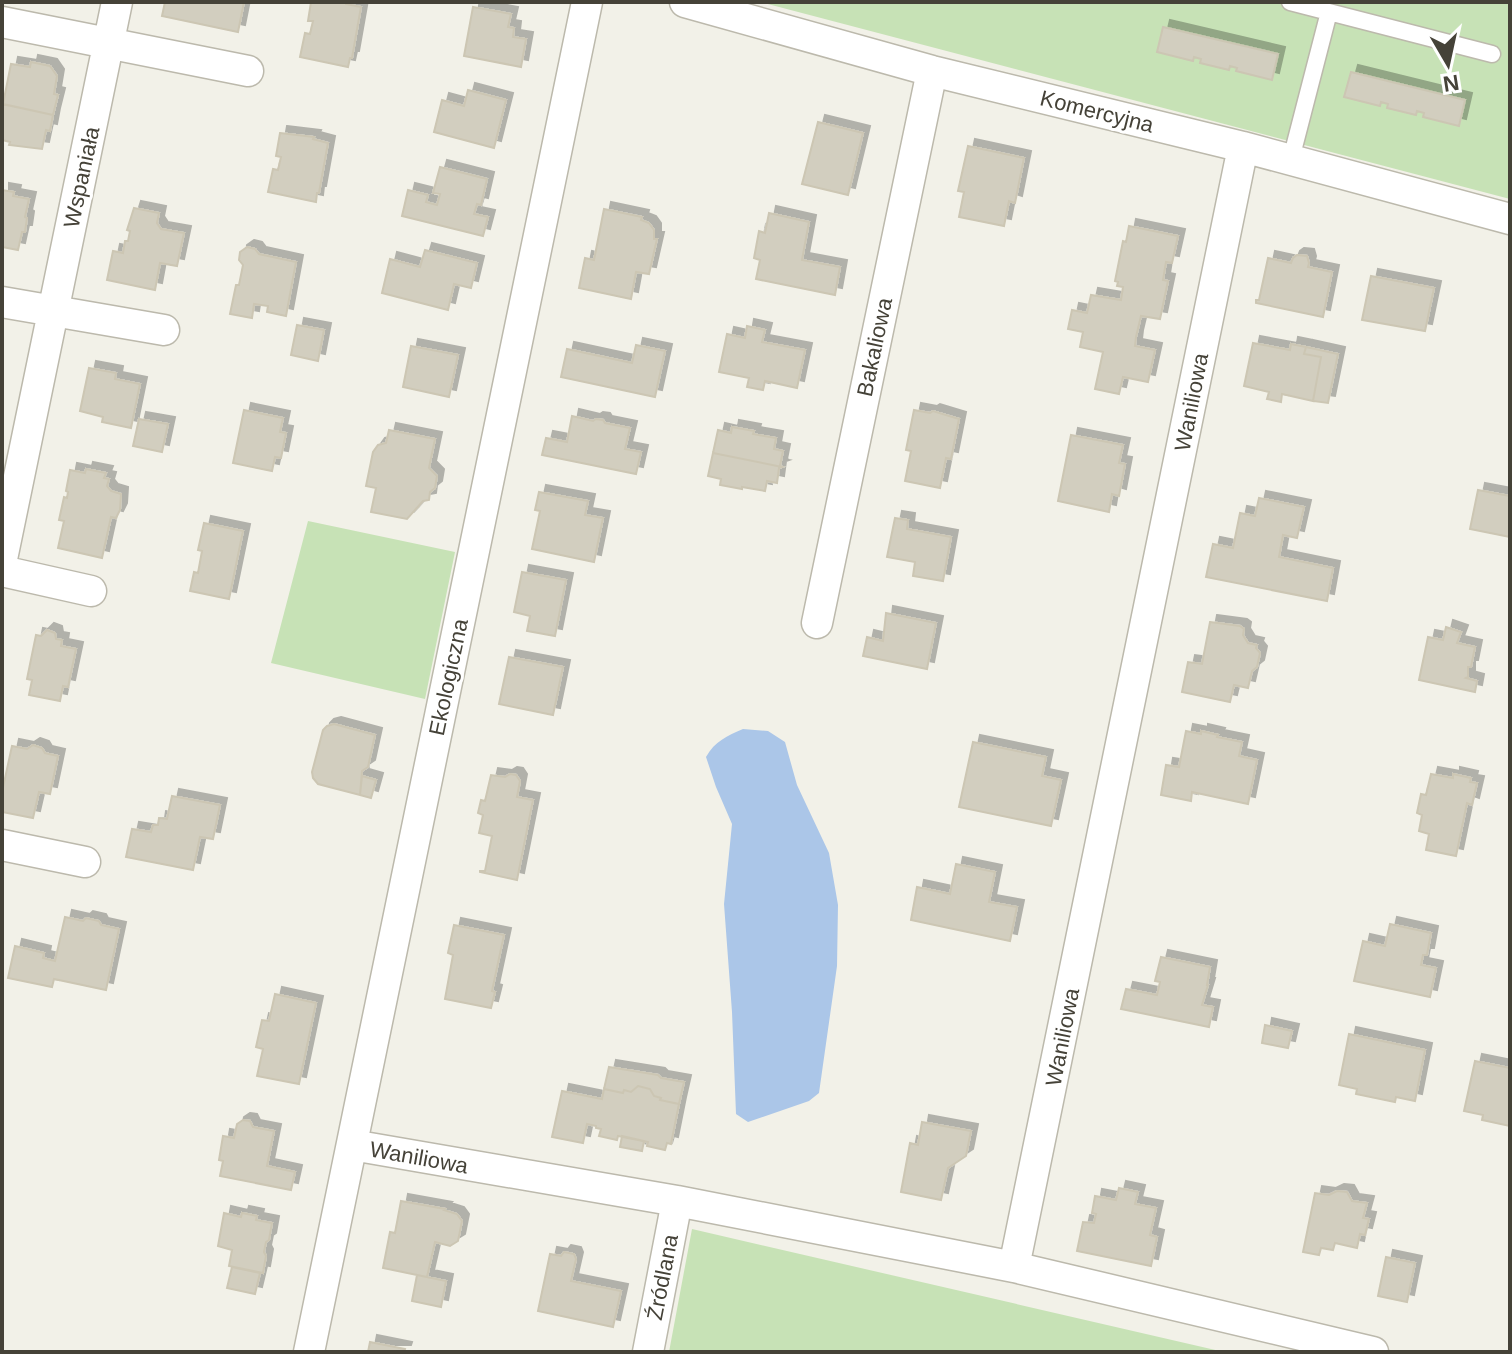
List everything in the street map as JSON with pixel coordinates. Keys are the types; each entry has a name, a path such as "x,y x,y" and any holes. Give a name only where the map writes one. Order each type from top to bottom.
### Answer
{"street":[{"name":"Wspaniała","path":"2,559 117,2"},
{"name":"Ekologiczna","path":"309,1352 587,2"},
{"name":"Komercyjna","path":"685,2 932,71 1291,159 1510,219"},
{"path":"2,22 248,71"},
{"name":"Bakaliowa","path":"817,623 932,71"},
{"name":"Waniliowa","path":"352,1145 677,1201 1014,1267 1243,147"},
{"path":"2,302 164,330"},
{"path":"2,571 91,591"},
{"path":"2,845 85,862"},
{"name":"Źródlana","path":"648,1352 677,1201"},
{"path":"1014,1267 1373,1352"}],"lane":[{"path":"1290,2 1492,54"},
{"path":"1291,159 1329,12"}],"green space":[{"path":"760,2 1510,2 1510,199"},
{"path":"308,521 455,552 425,699 271,663"},
{"path":"692,1229 1224,1352 669,1352"}],"water":[{"path":"743,729 768,731 785,742 797,785 829,853 838,905 837,966 819,1093 809,1101 748,1122 736,1114 724,904 732,824 706,757 717,743"}],"building":[{"path":"165,2 244,2 238,32 162,16"},
{"path":"311,2 346,2 361,7 348,67 300,57 305,33 310,34 313,21 308,21"},
{"path":"473,7 511,14 508,27 514,28 513,37 526,39 521,67 464,56"},
{"path":"1163,27 1278,54 1272,80 1236,71 1237,68 1230,66 1229,70 1200,63 1201,59 1194,57 1193,61 1157,52"},
{"path":"31,62 50,66 57,76 54,94 58,95 53,115 3,104 11,64 30,67"},
{"path":"1351,72 1465,100 1459,126 1423,117 1424,113 1417,111 1416,115 1387,108 1388,104 1381,102 1380,106 1344,97"},
{"path":"468,90 506,100 494,148 434,132 442,100 464,106"},
{"path":"2,104 53,115 42,149 9,145 10,142 2,140"},
{"path":"818,122 863,133 848,195 802,184"},
{"path":"280,133 314,137 328,143 316,202 268,192 273,169 278,170 281,157 276,156"},
{"path":"968,146 1024,158 1015,203 1009,201 1004,226 959,217 964,192 958,191"},
{"path":"440,167 487,179 481,205 477,204 474,214 488,217 483,236 402,216 408,190 428,195 426,202 437,205 440,194 433,193"},
{"path":"2,190 29,199 25,232 22,232 18,250 2,247"},
{"path":"134,208 159,213 157,223 161,229 184,233 177,266 160,263 155,290 107,280 113,251 123,253 125,241 128,241 130,231 127,230"},
{"path":"604,209 642,217 641,220 649,223 654,230 654,239 657,239 649,274 636,272 631,299 579,288 585,258 594,260"},
{"path":"769,213 809,222 802,260 840,267 835,295 756,279 760,260 754,258 759,231 765,233"},
{"path":"1129,226 1178,236 1172,263 1166,262 1163,280 1168,281 1160,319 1141,316 1136,337 1135,346 1155,350 1148,382 1123,377 1119,394 1095,389 1103,352 1080,347 1083,332 1068,329 1072,310 1087,313 1091,295 1121,300 1123,287 1117,286 1118,282 1115,281"},
{"path":"247,247 259,254 296,262 286,316 267,312 268,306 254,304 252,318 230,314 243,265 239,260 240,252"},
{"path":"425,250 477,263 471,288 454,284 448,310 382,293 390,259 420,267"},
{"path":"1297,255 1307,256 1308,267 1332,272 1323,317 1256,303 1268,258 1291,263"},
{"path":"1371,276 1434,288 1425,331 1362,320"},
{"path":"297,325 324,330 318,361 291,355"},
{"path":"747,326 765,330 762,342 805,350 797,388 765,381 763,390 747,387 749,378 719,372 727,334 745,338"},
{"path":"1253,343 1290,350 1291,344 1306,347 1304,354 1321,357 1313,401 1282,394 1281,402 1267,399 1269,392 1244,386"},
{"path":"636,345 665,351 655,397 561,377 567,349 632,363"},
{"path":"411,346 458,355 449,397 403,387"},
{"path":"1306,347 1338,354 1328,403 1313,401 1321,357 1304,354"},
{"path":"89,368 116,373 115,379 140,384 131,428 102,422 103,417 80,411"},
{"path":"244,410 283,418 280,432 286,433 281,458 275,457 272,471 233,463"},
{"path":"914,410 933,411 959,419 951,459 946,458 940,488 905,481 911,451 906,450"},
{"path":"572,416 630,428 625,449 641,452 636,474 542,455 546,438 567,442"},
{"path":"139,419 168,424 162,452 133,446"},
{"path":"732,427 776,438 774,449 783,451 782,467 713,453 718,430 731,433"},
{"path":"389,430 435,439 429,468 437,476 435,488 430,492 429,500 423,501 407,519 371,512 376,488 366,486 373,452 378,445 386,443"},
{"path":"1071,435 1123,445 1119,463 1125,464 1119,496 1112,494 1109,512 1058,501"},
{"path":"713,453 782,467 779,468 777,483 767,481 765,491 720,485 721,479 708,476"},
{"path":"86,469 106,473 104,478 109,479 107,486 121,494 120,510 116,518 111,517 102,558 58,548 64,521 59,520 64,497 67,498 70,470 85,473"},
{"path":"1478,490 1510,496 1510,537 1470,529"},
{"path":"539,492 588,501 585,515 603,518 594,562 532,549 540,511 535,510"},
{"path":"1259,498 1304,507 1297,538 1283,535 1279,557 1333,568 1327,601 1206,577 1213,544 1233,548 1240,513 1255,516"},
{"path":"895,518 908,520 907,529 951,537 943,581 913,576 915,562 887,557"},
{"path":"204,523 243,531 229,599 190,591 194,572 198,573 202,551 198,550"},
{"path":"522,572 566,580 555,636 527,631 530,616 514,612"},
{"path":"886,613 936,623 927,669 863,656 867,637 883,641"},
{"path":"1210,622 1240,626 1248,643 1257,645 1260,653 1248,688 1234,685 1230,702 1182,692 1188,662 1202,664"},
{"path":"1446,627 1461,632 1457,643 1475,647 1466,678 1477,681 1475,692 1419,680 1428,637 1443,640"},
{"path":"47,630 55,633 56,639 62,640 61,646 76,649 68,687 63,686 60,701 29,695 32,680 27,679 36,635 41,636"},
{"path":"509,657 563,667 553,715 499,704"},
{"path":"334,724 375,735 368,767 362,771 360,795 318,784 313,778 323,730"},
{"path":"1186,731 1201,734 1201,731 1242,742 1239,756 1257,760 1248,804 1192,792 1191,801 1161,795 1166,765 1179,767"},
{"path":"973,742 1046,757 1042,776 1061,780 1051,826 959,807"},
{"path":"33,745 42,748 45,753 58,756 50,794 39,792 33,818 2,812 2,792 12,746 27,749"},
{"path":"1431,774 1453,778 1453,774 1471,778 1470,782 1477,783 1472,805 1467,803 1456,856 1426,850 1429,834 1419,831 1422,815 1417,813 1421,794 1426,795"},
{"path":"491,775 505,777 516,775 520,781 517,797 533,800 517,880 480,872 485,871 492,836 479,833 483,815 478,813 481,800 485,801"},
{"path":"362,776 376,780 371,798 360,795"},
{"path":"172,796 220,805 213,839 200,837 193,870 126,857 132,829 151,832 153,825 158,825 159,818 167,819"},
{"path":"956,864 995,872 989,902 1017,907 1010,941 911,920 917,887 950,894"},
{"path":"65,917 83,921 86,918 119,929 106,990 54,979 52,987 8,978 15,946 44,953 43,958 55,961"},
{"path":"1390,924 1431,933 1427,955 1423,955 1421,965 1436,968 1430,997 1354,981 1363,941 1385,946"},
{"path":"454,925 504,935 491,1008 445,999 453,955 448,953"},
{"path":"1161,957 1210,967 1202,1005 1213,1007 1209,1027 1121,1009 1126,989 1157,995 1160,982 1155,981"},
{"path":"275,994 316,1003 299,1084 257,1076 263,1049 256,1047 262,1020 269,1021"},
{"path":"1265,1025 1292,1031 1288,1048 1262,1043"},
{"path":"1349,1034 1425,1050 1415,1101 1396,1097 1395,1102 1356,1094 1357,1089 1339,1085"},
{"path":"1475,1061 1510,1068 1510,1126 1482,1120 1483,1115 1464,1111"},
{"path":"609,1067 684,1082 679,1104 660,1100 650,1089 638,1086 631,1092 624,1090 623,1093 604,1089"},
{"path":"638,1086 650,1089 660,1100 679,1104 671,1144 667,1143 665,1150 647,1146 648,1142 599,1136 601,1129 587,1124 583,1143 552,1137 562,1091 602,1099 604,1089 623,1093 624,1090 631,1092"},
{"path":"243,1120 250,1121 253,1127 274,1131 267,1166 295,1172 291,1190 220,1176 223,1136 234,1138 237,1124"},
{"path":"922,1122 971,1131 966,1156 948,1168 941,1200 901,1192 910,1143 918,1145"},
{"path":"622,1136 644,1141 642,1151 620,1147"},
{"path":"1119,1188 1138,1192 1135,1204 1156,1208 1150,1235 1157,1237 1151,1266 1077,1251 1083,1222 1094,1223 1095,1196 1116,1200"},
{"path":"1337,1191 1347,1192 1352,1201 1367,1203 1363,1218 1369,1219 1365,1235 1360,1234 1357,1248 1335,1243 1333,1250 1321,1248 1319,1255 1303,1252 1315,1193 1329,1195"},
{"path":"401,1201 445,1209 457,1214 462,1221 458,1241 450,1246 435,1242 427,1277 383,1268 390,1232 395,1233"},
{"path":"224,1213 241,1217 242,1213 257,1216 256,1220 272,1223 264,1252 263,1273 229,1266 232,1250 218,1246"},
{"path":"564,1252 574,1254 576,1259 571,1281 621,1291 613,1327 538,1311 550,1254 561,1256"},
{"path":"1386,1257 1415,1263 1407,1302 1378,1296"},
{"path":"232,1267 260,1273 255,1294 227,1288"},
{"path":"417,1275 446,1281 441,1307 412,1301"},
{"path":"370,1342 405,1349 404,1352 368,1352"}]}
